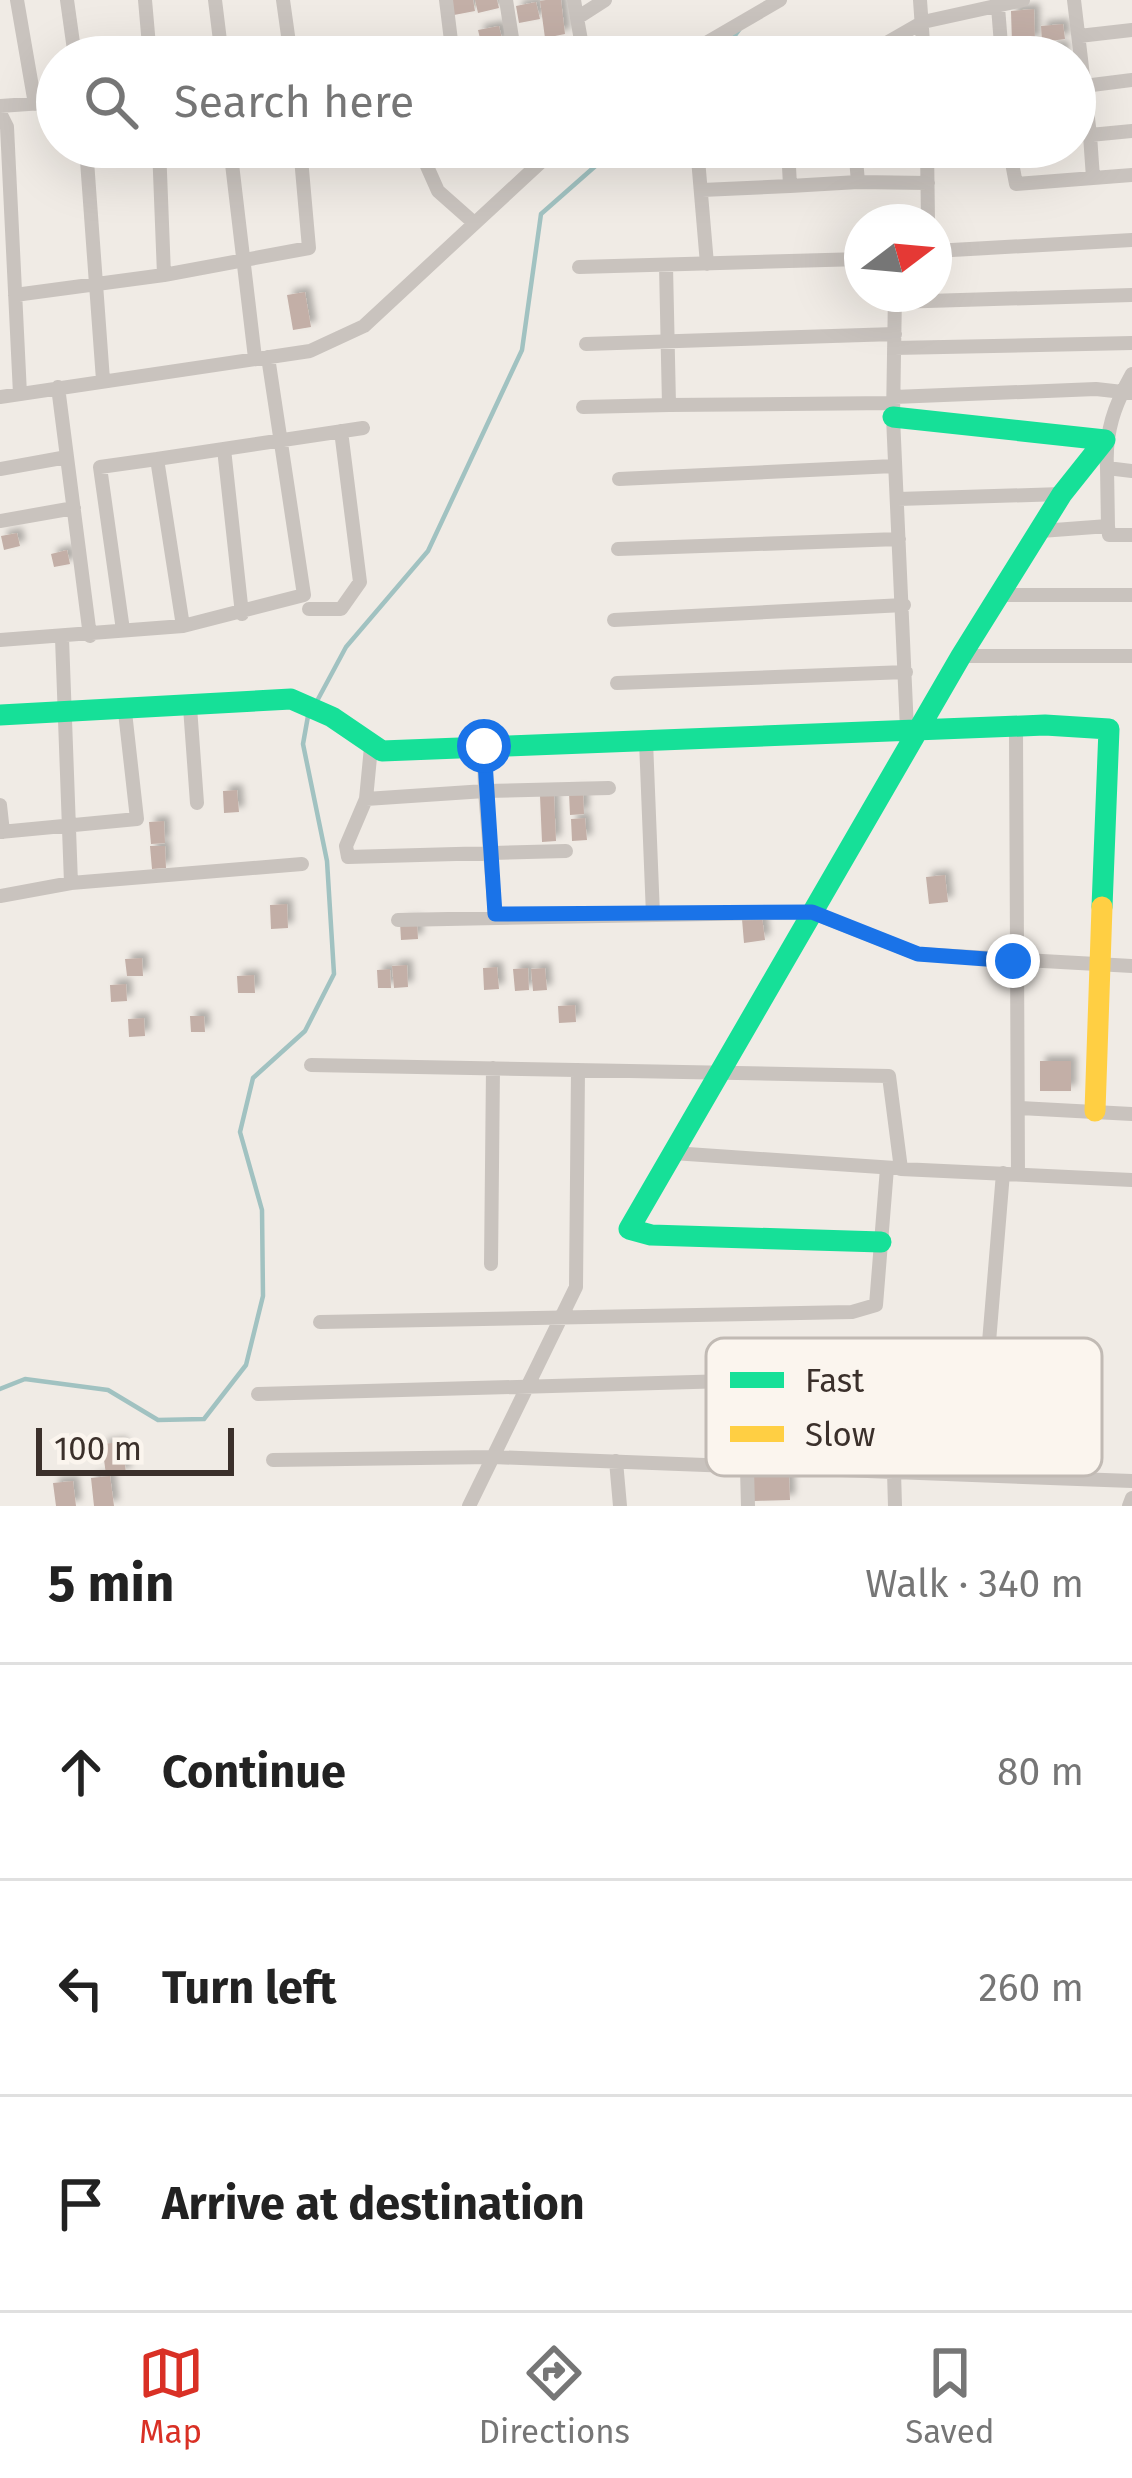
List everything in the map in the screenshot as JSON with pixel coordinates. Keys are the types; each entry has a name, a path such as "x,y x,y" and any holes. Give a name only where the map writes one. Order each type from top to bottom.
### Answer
{"street":[{"path":"17,0 35,104 0,110 7,127 20,394"},
{"path":"68,0 72,36"},
{"path":"145,0 148,36"},
{"path":"215,0 219,36"},
{"path":"446,0 450,36"},
{"path":"506,0 511,36"},
{"path":"574,0 580,36"},
{"path":"577,18 605,0"},
{"path":"725,36 780,0"},
{"path":"920,0 923,36"},
{"path":"899,36 923,22 1023,0"},
{"path":"1075,0 1079,36 1132,30"},
{"path":"288,1 290,36"},
{"path":"998,7 1000,36"},
{"path":"1096,84 1132,80"},
{"path":"1096,134 1132,131"},
{"path":"88,168 104,380"},
{"path":"160,168 164,275"},
{"path":"0,640 183,626 304,595 282,440 241,264 232,168"},
{"path":"15,295 98,287 309,248 302,168"},
{"path":"428,168 438,191 472,222"},
{"path":"0,397 310,351 364,326 532,168"},
{"path":"699,168 707,264"},
{"path":"789,168 790,186"},
{"path":"857,168 858,182"},
{"path":"928,168 928,204"},
{"path":"1013,168 1016,184 1132,175"},
{"path":"1092,168 1093,178"},
{"path":"702,190 928,183"},
{"path":"952,250 1132,240"},
{"path":"580,267 844,260"},
{"path":"666,266 669,405"},
{"path":"952,297 1132,295"},
{"path":"895,312 894,466 913,731"},
{"path":"586,344 1132,343"},
{"path":"881,1242 631,1234 913,731 1062,494 1106,440 1132,374"},
{"path":"58,387 90,636"},
{"path":"583,407 893,406 1128,392"},
{"path":"893,406 1106,440"},
{"path":"122,623 100,467 363,428"},
{"path":"309,609 341,609 360,582 341,431"},
{"path":"1106,440 1109,535 1132,535"},
{"path":"224,449 242,614"},
{"path":"0,469 67,457"},
{"path":"157,459 183,626"},
{"path":"619,479 894,466"},
{"path":"1107,468 1132,471"},
{"path":"898,499 1062,494"},
{"path":"0,520 74,508"},
{"path":"1041,531 1108,526"},
{"path":"618,549 899,539"},
{"path":"998,596 1132,595"},
{"path":"614,620 904,605"},
{"path":"62,638 61,714 71,883"},
{"path":"962,656 1132,656"},
{"path":"617,682 906,671"},
{"path":"0,715 125,712 291,699 332,717 370,747 1016,731 1066,725 1109,729 1095,1111"},
{"path":"190,707 197,803"},
{"path":"0,805 1,832 138,818 125,712"},
{"path":"990,1338 1020,1108 1013,961 1016,731"},
{"path":"646,742 653,915"},
{"path":"484,746 495,914"},
{"path":"370,747 366,799 346,846 348,857 566,851"},
{"path":"366,799 609,788"},
{"path":"0,896 71,883 302,864"},
{"path":"398,920 495,914 812,912 918,954 1132,966"},
{"path":"311,1065 889,1076 894,1168 876,1304 852,1312 320,1322"},
{"path":"491,1264 494,1068"},
{"path":"469,1506 575,1287 578,1070"},
{"path":"1020,1108 1132,1114"},
{"path":"673,1154 1132,1180"},
{"path":"258,1394 706,1384"},
{"path":"273,1460 493,1457 706,1466"},
{"path":"616,1461 620,1506"},
{"path":"747,1476 748,1506"},
{"path":"894,1476 895,1506"},
{"path":"1004,1476 1132,1481"}],"building":[{"path":"451,0 473,0 475,11 454,15"},
{"path":"475,0 497,0 499,8 478,13"},
{"path":"561,0 565,34 545,36 540,1"},
{"path":"536,2 540,19 519,23 516,6"},
{"path":"1034,9 1035,36 1012,36 1011,11"},
{"path":"1063,24 1065,36 1042,36 1041,26"},
{"path":"499,26 501,36 479,36 478,30"},
{"path":"305,292 311,327 293,330 287,295"},
{"path":"17,533 20,546 4,550 1,536"},
{"path":"67,550 70,564 54,567 51,554"},
{"path":"237,790 239,812 224,813 223,791"},
{"path":"583,792 584,814 570,815 569,793"},
{"path":"554,795 556,841 542,842 540,796"},
{"path":"585,818 587,840 572,841 571,819"},
{"path":"164,821 165,843 151,844 149,822"},
{"path":"150,846 165,846 166,868 152,869"},
{"path":"945,875 948,902 929,904 926,877"},
{"path":"287,904 288,928 271,929 270,905"},
{"path":"762,917 765,940 744,943 742,919"},
{"path":"417,921 418,939 401,940 400,922"},
{"path":"142,958 143,976 127,976 125,959"},
{"path":"407,965 408,987 394,988 392,966"},
{"path":"497,967 499,989 484,990 483,968"},
{"path":"528,968 529,990 515,991 513,969"},
{"path":"545,968 547,990 533,991 531,969"},
{"path":"390,969 391,988 378,988 377,970"},
{"path":"254,975 255,993 238,993 237,976"},
{"path":"126,984 127,1001 111,1002 110,985"},
{"path":"575,1005 576,1022 559,1023 558,1006"},
{"path":"190,1016 204,1016 205,1032 191,1032"},
{"path":"144,1018 145,1036 129,1037 128,1019"},
{"path":"1040,1061 1071,1061 1071,1091 1040,1091"},
{"path":"122,1442 126,1473 106,1475 102,1444"},
{"path":"110,1476 114,1506 94,1506 91,1478"},
{"path":"788,1476 790,1500 754,1501 754,1477"},
{"path":"73,1481 76,1506 56,1506 53,1483"}],"waterway":[{"path":"735,36 739,30"},
{"path":"317,701 346,647 428,551 522,350 541,214 593,168"},
{"path":"0,1389 25,1379 108,1390 158,1420 204,1419 246,1365 263,1296 262,1210 240,1132 253,1078 305,1031 334,974 327,861 303,744 308,716"}],"traffic: fast":[{"path":"881,1242 651,1235 629,1229 961,656 1062,494 1105,440 893,417"},
{"path":"0,715 291,699 332,717 382,751 1045,725 1109,729 1102,907"}],"traffic: slow":[{"path":"1095,1111 1102,907"}],"route":[{"path":"484,746 495,914 812,912 918,954 1013,961"}]}
